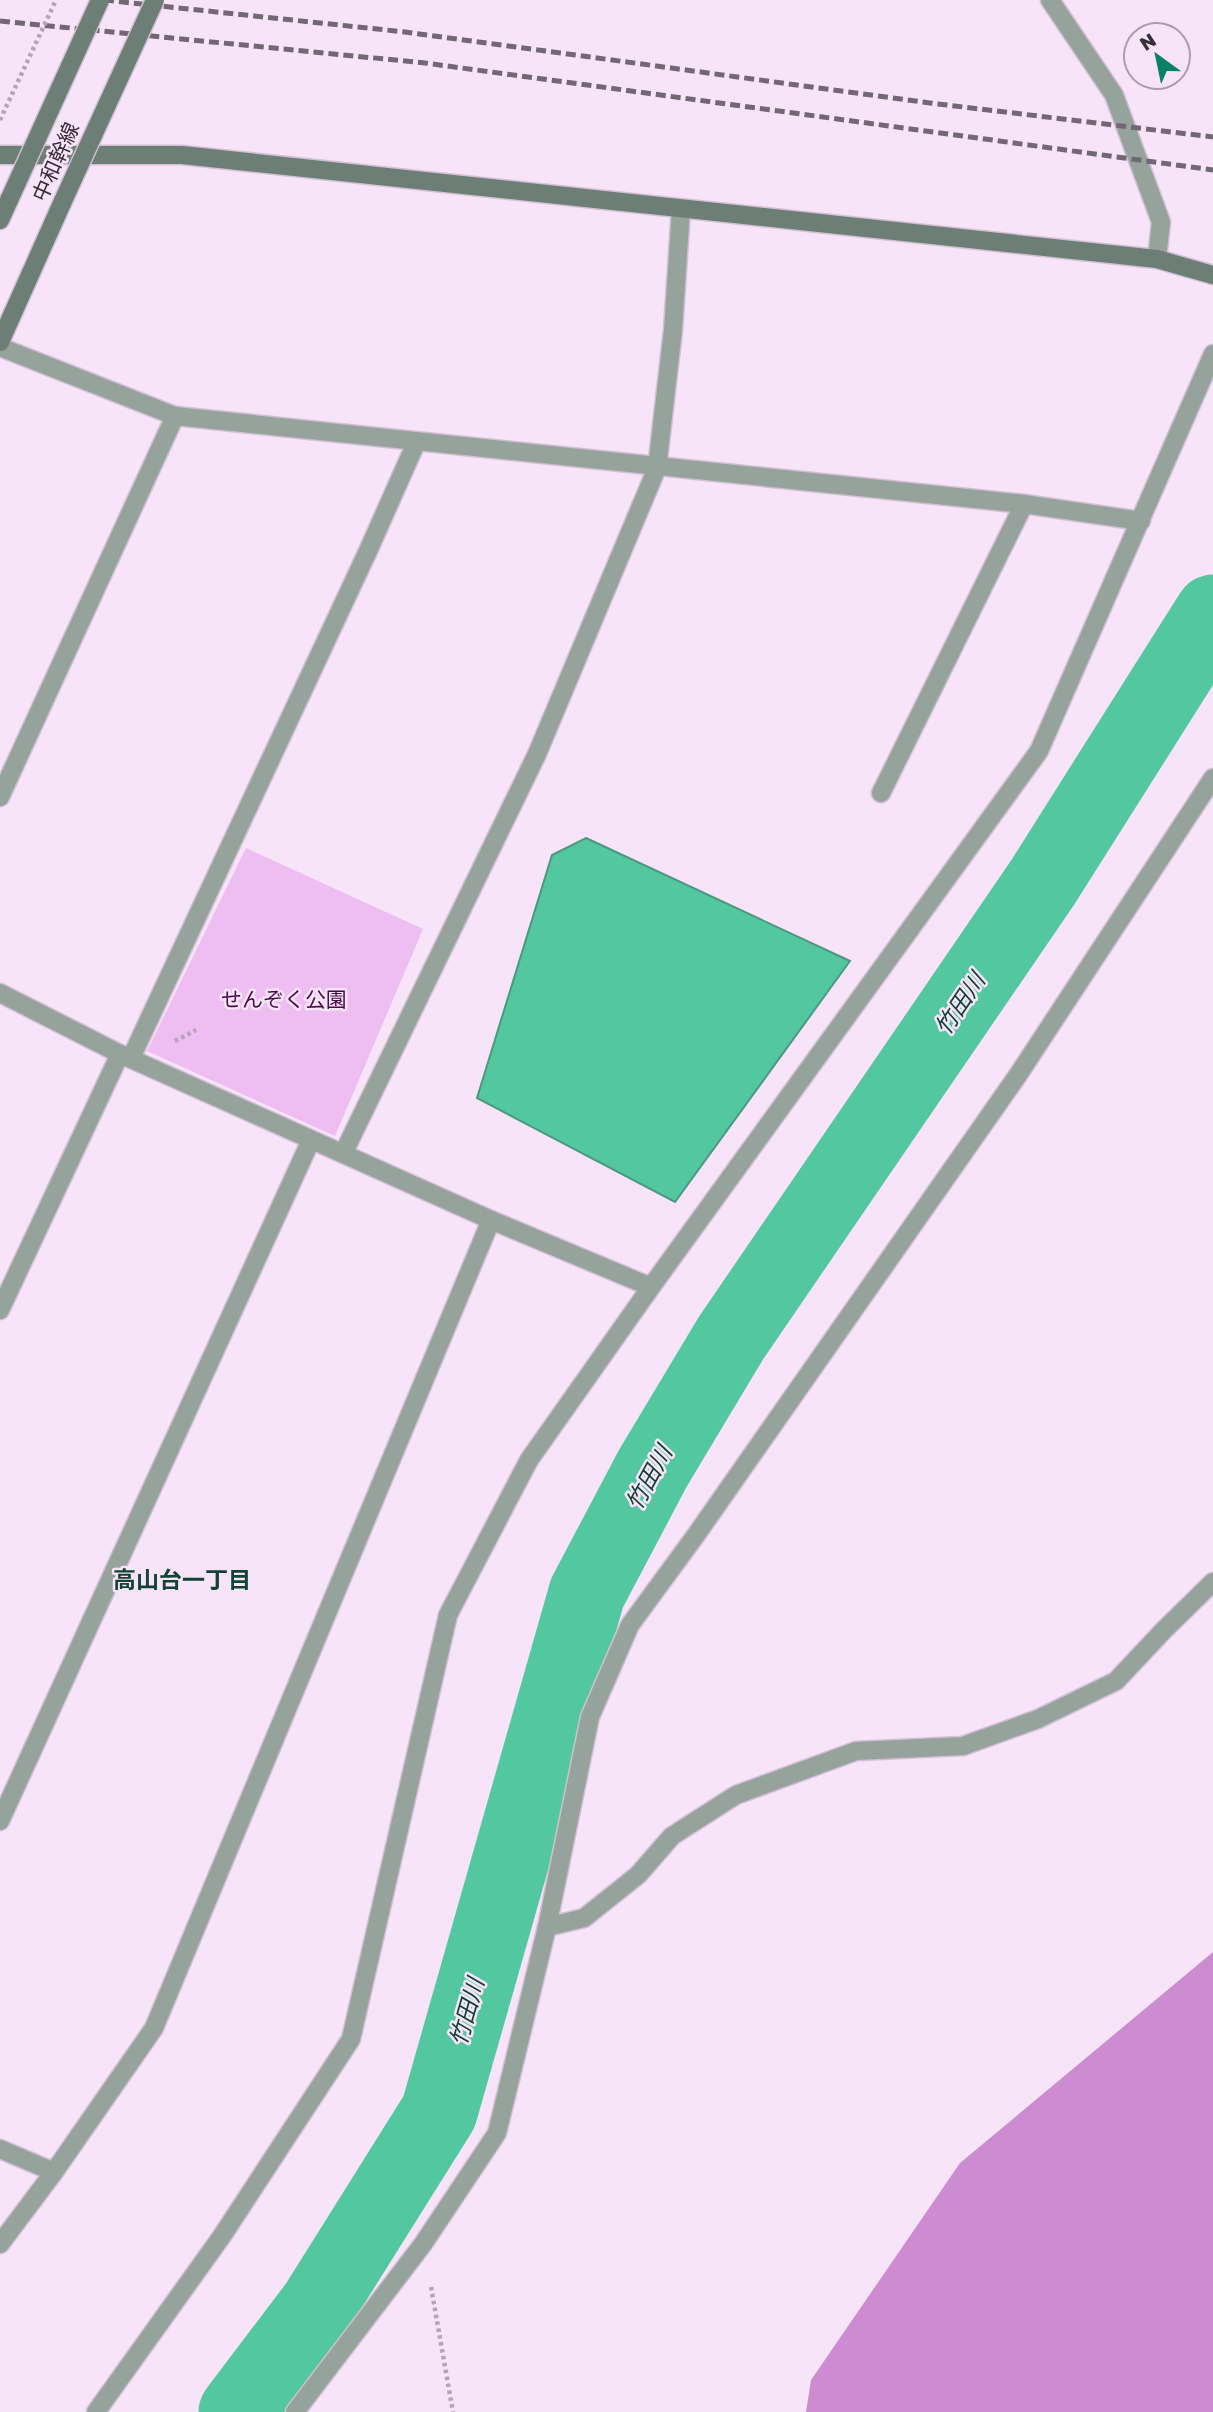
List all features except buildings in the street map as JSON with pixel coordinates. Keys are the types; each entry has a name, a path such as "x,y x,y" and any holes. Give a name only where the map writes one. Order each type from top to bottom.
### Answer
{"street":[{"name":"中和幹線","path":"0,220 100,0"},
{"name":"中和幹線","path":"0,345 155,0"},
{"path":"1050,0 1114,95 1161,222 1157,259"},
{"path":"0,155 182,155 1157,259 1213,275"},
{"path":"344,1153 537,754 657,468 673,330 681,209"},
{"path":"0,345 176,416 1024,504 1141,521"},
{"path":"96,2412 222,2236 351,2039 448,1615 529,1460 1039,751 1213,354"},
{"path":"0,797 176,416"},
{"path":"0,1310 368,551 416,443"},
{"path":"881,793 1024,504"},
{"path":"295,2412 423,2244 497,2133 547,1927 590,1717 630,1625 696,1535 1018,1074 1213,778"},
{"path":"0,993 125,1056 311,1140 651,1287"},
{"path":"0,1821 311,1140"},
{"path":"0,2244 54,2172 154,2028 492,1220"},
{"path":"547,1927 584,1918 638,1875 672,1836 736,1794 856,1751 963,1746 1038,1719 1116,1681 1213,1582"},
{"path":"0,2149 54,2172"}],"path":[{"path":"0,120 56,0"},
{"path":"171,1043 196,1030"},
{"path":"423,2244 453,2412"}],"green space":[{"name":"せんぞく公園","path":"246,848 423,929 335,1136 147,1051"}],"shaded area":[{"path":"586,838 850,961 675,1202 477,1098 552,855"},
{"path":"1213,1952 1213,2412 806,2412 811,2380 960,2163"}],"waterway":[{"name":"竹田川","path":"237,2412 318,2305 439,2112 587,1593 653,1468 731,1338 1043,882 1213,613"}],"railway":[{"path":"104,0 405,32 930,103 1213,137"},
{"path":"0,21 425,63 1213,170"}],"district":[{"name":"高山台一丁目","path":"182,1580"}]}
